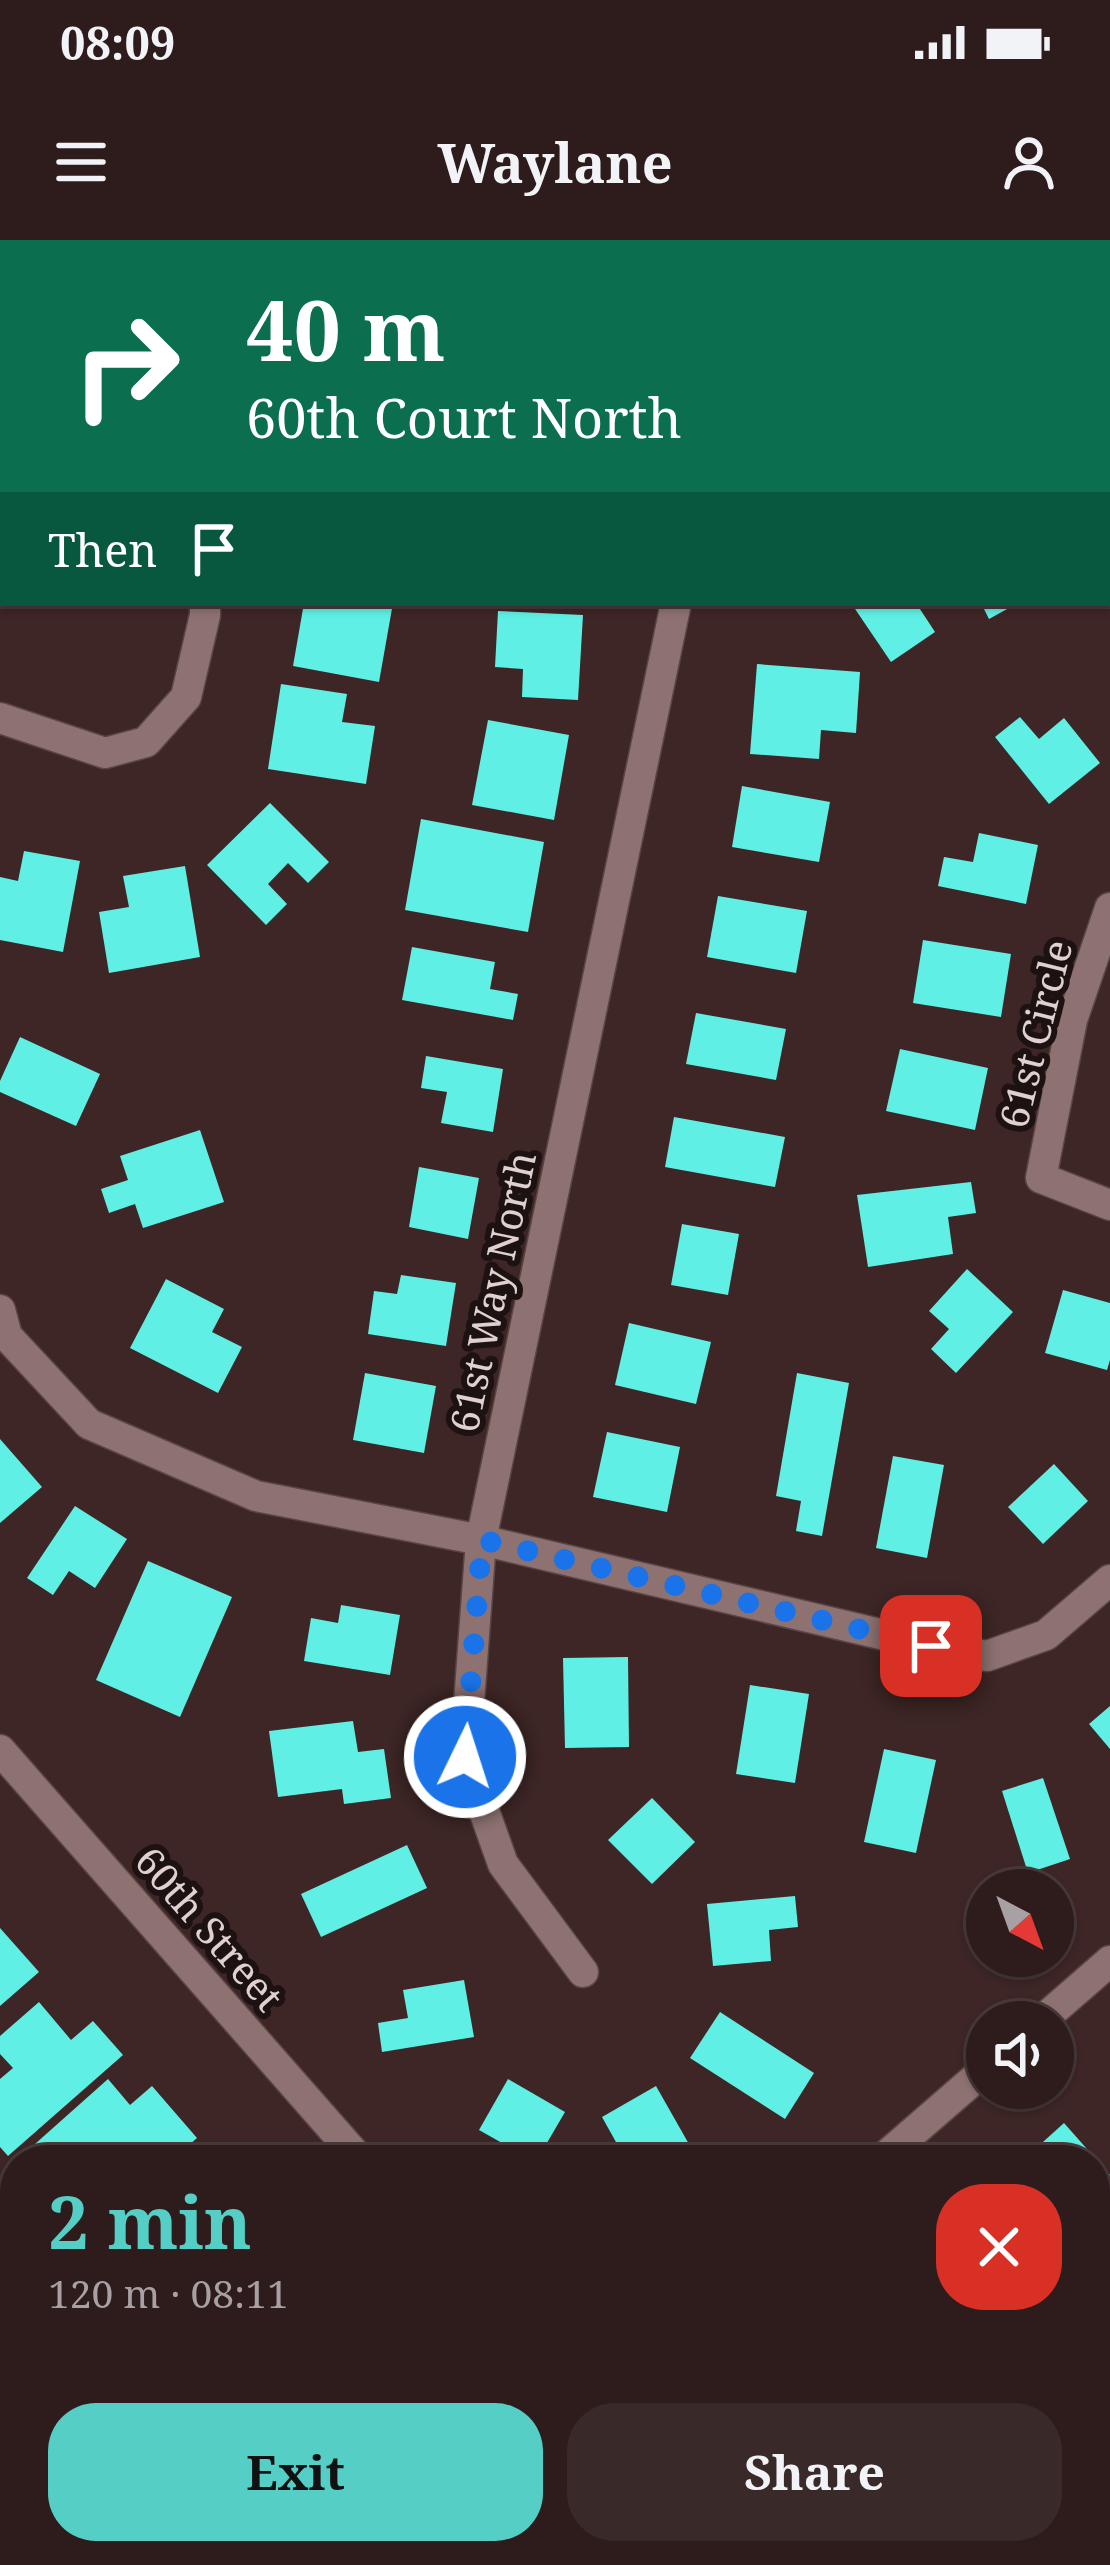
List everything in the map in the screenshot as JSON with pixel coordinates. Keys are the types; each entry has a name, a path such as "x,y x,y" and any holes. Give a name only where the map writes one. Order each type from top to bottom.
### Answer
{"street":[{"path":"0,718 105,753 146,742 186,697 205,606"},
{"name":"61st Way North","path":"583,1972 503,1864 465,1757 482,1540 675,606"},
{"name":"61st Circle","path":"1110,908 1072,1020 1041,1178 1110,1204"},
{"path":"0,1310 7,1336 88,1424 256,1496 482,1540 987,1656 1046,1635 1110,1580"},
{"name":"60th Street","path":"0,1750 347,2145"},
{"path":"1064,2001 1110,1961"},
{"path":"897,2145 966,2086"}],"building":[{"path":"303,606 392,606 379,682 293,666"},
{"path":"853,606 918,606 935,632 891,662"},
{"path":"982,606 1013,606 989,619"},
{"path":"498,611 583,615 578,700 522,697 523,669 495,667"},
{"path":"757,664 860,672 856,733 821,730 819,759 750,754"},
{"path":"281,684 347,694 342,722 375,726 366,784 268,769"},
{"path":"1020,717 1039,739 1064,718 1100,763 1049,804 995,737"},
{"path":"488,720 569,735 554,820 472,805"},
{"path":"742,786 830,802 819,862 732,847"},
{"path":"270,803 329,862 308,883 288,863 268,884 287,904 266,925 207,865"},
{"path":"421,819 544,842 528,932 405,910"},
{"path":"979,833 1038,845 1026,904 938,886 944,857 973,862"},
{"path":"24,851 80,861 63,952 0,940 0,877 18,881"},
{"path":"185,866 200,957 109,973 99,912 129,907 123,876"},
{"path":"718,896 807,911 796,973 707,957"},
{"path":"923,940 1011,954 1001,1017 913,1003"},
{"path":"412,947 495,962 490,989 518,994 513,1020 402,1000"},
{"path":"696,1013 786,1029 776,1080 686,1064"},
{"path":"20,1037 100,1074 76,1126 0,1092 0,1081"},
{"path":"900,1049 988,1068 975,1130 886,1111"},
{"path":"426,1056 503,1069 493,1132 441,1123 447,1092 421,1088"},
{"path":"674,1117 785,1137 775,1187 665,1167"},
{"path":"200,1130 224,1202 143,1228 135,1204 109,1213 101,1189 128,1180 120,1156"},
{"path":"419,1167 479,1178 468,1239 409,1227"},
{"path":"971,1182 976,1213 948,1217 953,1254 868,1267 857,1195"},
{"path":"682,1224 739,1234 728,1295 671,1285"},
{"path":"967,1269 1013,1312 956,1373 931,1349 949,1329 929,1311"},
{"path":"401,1275 456,1283 446,1346 368,1334 374,1291 397,1294"},
{"path":"166,1279 224,1309 212,1332 242,1347 218,1393 130,1348"},
{"path":"1063,1290 1110,1303 1107,1370 1045,1353"},
{"path":"629,1323 711,1342 696,1404 615,1385"},
{"path":"365,1373 436,1386 424,1453 353,1440"},
{"path":"797,1373 849,1383 822,1536 796,1531 801,1501 776,1496"},
{"path":"607,1432 680,1447 667,1512 593,1497"},
{"path":"0,1439 42,1487 0,1523"},
{"path":"893,1456 944,1465 927,1558 876,1548"},
{"path":"1054,1464 1088,1501 1043,1544 1008,1507"},
{"path":"75,1506 127,1539 95,1588 69,1571 53,1595 27,1578"},
{"path":"148,1561 232,1597 180,1717 96,1680"},
{"path":"341,1605 400,1615 390,1675 304,1661 311,1618 338,1623"},
{"path":"628,1657 629,1747 565,1748 563,1658"},
{"path":"750,1685 809,1694 795,1783 736,1774"},
{"path":"1110,1706 1110,1749 1089,1724"},
{"path":"353,1721 358,1752 384,1749 391,1798 344,1804 342,1789 278,1797 269,1731"},
{"path":"884,1749 936,1760 916,1853 864,1842"},
{"path":"1043,1778 1070,1859 1027,1869 1002,1791"},
{"path":"652,1798 695,1842 652,1884 608,1840"},
{"path":"407,1845 427,1888 321,1937 301,1894"},
{"path":"795,1896 798,1927 769,1930 771,1961 713,1966 707,1904"},
{"path":"0,1928 39,1972 0,2006"},
{"path":"464,1980 474,2037 382,2052 378,2023 408,2018 403,1990"},
{"path":"39,2002 71,2040 93,2021 123,2055 21,2145 0,2145 0,2079 13,2068 0,2054 0,2036"},
{"path":"720,2012 814,2073 785,2119 690,2058"},
{"path":"108,2079 130,2105 152,2086 197,2138 189,2145 34,2145"},
{"path":"508,2079 565,2112 546,2145 506,2145 479,2130"},
{"path":"656,2086 689,2145 618,2145 602,2117"},
{"path":"1064,2123 1083,2145 1040,2145"}],"route":[{"path":"465,1757 482,1540 931,1646"}]}
